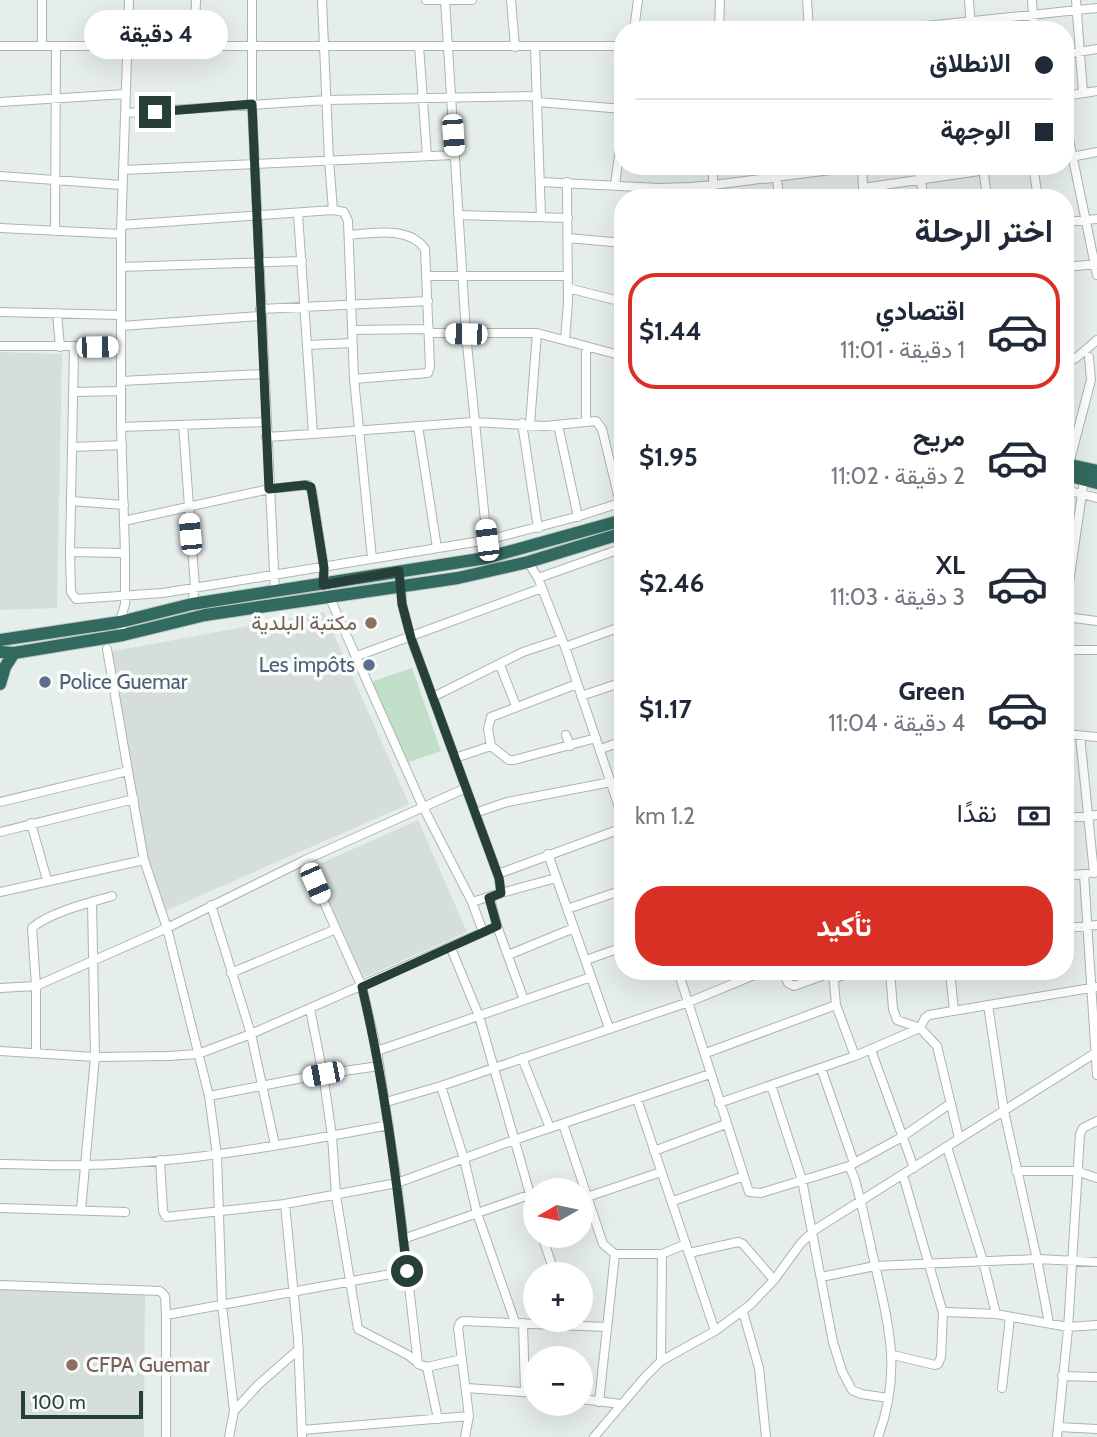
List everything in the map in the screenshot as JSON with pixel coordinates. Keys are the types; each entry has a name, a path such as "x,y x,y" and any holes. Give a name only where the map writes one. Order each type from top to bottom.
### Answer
{"highway":[{"path":"1074,469 1097,471"},
{"path":"1074,473 1084,480 1097,483"},
{"path":"0,652 14,653 123,635 326,590 384,573 486,558 614,522"},
{"path":"0,640 120,622 192,604 275,592 402,587 528,562 614,536"},
{"path":"0,684 5,667 14,653"}],"street":[{"path":"42,0 42,46"},
{"path":"123,635 120,622 125,597 121,427 121,230 129,0"},
{"path":"194,46 196,0"},
{"path":"252,0 250,45 258,262 275,592"},
{"path":"322,0 333,210"},
{"path":"426,0 472,0"},
{"path":"445,0 466,334 487,540 486,558"},
{"path":"511,0 515,47"},
{"path":"635,21 638,0"},
{"path":"719,21 720,0"},
{"path":"807,0 808,21"},
{"path":"969,0 971,21"},
{"path":"1032,0 1033,21"},
{"path":"1076,0 1083,93"},
{"path":"992,21 1033,13 1097,8"},
{"path":"0,46 614,46"},
{"path":"55,231 56,46"},
{"path":"419,46 427,156"},
{"path":"535,47 541,217"},
{"path":"1074,53 1097,49"},
{"path":"1074,95 1097,91"},
{"path":"0,102 126,94"},
{"path":"125,113 252,104 422,97 538,99 614,107"},
{"path":"1074,157 1097,152"},
{"path":"123,170 454,155"},
{"path":"615,185 616,175"},
{"path":"713,175 713,185"},
{"path":"767,175 767,179"},
{"path":"541,182 645,188 690,187 793,175"},
{"path":"863,175 863,188 944,175"},
{"path":"920,175 923,189"},
{"path":"1074,175 1097,275"},
{"path":"0,176 122,185"},
{"path":"777,178 778,189"},
{"path":"565,340 568,288 567,182"},
{"path":"0,228 121,230 333,210 346,214 354,379 372,559"},
{"path":"298,214 313,434"},
{"path":"458,215 568,218"},
{"path":"1074,221 1097,219"},
{"path":"349,235 389,233 412,238 425,249 428,301 428,373 354,379"},
{"path":"568,238 614,242"},
{"path":"121,267 302,261"},
{"path":"1074,266 1096,265"},
{"path":"427,276 568,276"},
{"path":"568,288 614,300"},
{"path":"121,326 306,307 428,301"},
{"path":"0,312 121,315"},
{"path":"57,313 60,347"},
{"path":"352,330 466,334 537,333 614,354"},
{"path":"537,333 526,424 538,528"},
{"path":"1076,358 1097,340"},
{"path":"308,345 352,343"},
{"path":"0,346 121,346"},
{"path":"586,346 586,422"},
{"path":"74,347 70,552 73,598 82,600 125,597 324,568 487,540 578,517 614,504"},
{"path":"1074,442 1091,380 1093,357 1076,358"},
{"path":"121,381 263,374"},
{"path":"74,392 121,391"},
{"path":"266,437 473,422 558,425 596,421 601,425 614,475"},
{"path":"121,427 265,422"},
{"path":"183,425 195,587 192,604"},
{"path":"558,425 578,517"},
{"path":"418,426 437,548"},
{"path":"72,447 122,445"},
{"path":"1074,539 1084,480"},
{"path":"124,521 269,489 305,485 311,487 326,590 423,807 472,902 483,932"},
{"path":"1074,492 1097,498"},
{"path":"71,501 124,505"},
{"path":"579,547 589,560"},
{"path":"538,578 614,551"},
{"path":"70,552 125,553"},
{"path":"528,562 538,578 564,643 614,787"},
{"path":"399,571 402,604 411,638 498,874 501,893"},
{"path":"384,573 386,589 402,604"},
{"path":"357,656 542,588"},
{"path":"1074,618 1097,621"},
{"path":"433,697 523,652 614,629"},
{"path":"107,649 144,860 167,928 209,1096 217,1155 222,1305 234,1411 229,1437"},
{"path":"1074,650 1097,650"},
{"path":"500,665 516,706"},
{"path":"577,684 491,718 488,729 491,746 509,761 596,738"},
{"path":"581,696 614,685"},
{"path":"566,735 570,746"},
{"path":"1074,735 1097,737"},
{"path":"1074,875 1096,873 1087,816 1080,736"},
{"path":"601,749 614,744"},
{"path":"455,758 491,746"},
{"path":"0,802 128,771"},
{"path":"475,813 507,802 611,782"},
{"path":"0,988 36,986 167,928 305,860 466,788"},
{"path":"0,832 134,799"},
{"path":"1074,817 1097,816"},
{"path":"31,823 47,880"},
{"path":"498,874 614,831"},
{"path":"548,854 609,1028"},
{"path":"0,892 144,860"},
{"path":"305,860 362,987 386,1102 407,1271 422,1365 438,1419"},
{"path":"1084,874 1086,926 1094,987 1097,1075"},
{"path":"472,902 556,878"},
{"path":"567,909 614,893"},
{"path":"36,1052 36,986 32,928 38,923 112,896"},
{"path":"489,898 524,1000"},
{"path":"81,1210 95,1057 92,902"},
{"path":"211,905 251,1034 275,1145"},
{"path":"1074,927 1097,925"},
{"path":"0,1051 95,1057 198,1054 362,987 497,926"},
{"path":"508,955 574,928"},
{"path":"231,973 336,929"},
{"path":"450,946 479,1016 524,1178"},
{"path":"586,960 614,950"},
{"path":"377,1051 591,977"},
{"path":"681,980 726,1124 753,1194 851,1165 902,1137 951,1103"},
{"path":"386,1102 689,1002 742,980"},
{"path":"787,980 794,986 814,980"},
{"path":"834,980 836,1005 855,1056"},
{"path":"891,980 895,1015 901,1022 920,1028 937,1046 959,1138"},
{"path":"951,980 954,1011"},
{"path":"719,1103 871,1050 920,1028 929,1015 1094,987"},
{"path":"706,1053 836,1005"},
{"path":"988,1005 1004,1111 1049,1323"},
{"path":"310,1009 332,1136 336,1196 360,1332 408,1355 422,1365 462,1359"},
{"path":"871,1050 914,1168"},
{"path":"594,1437 661,1361 715,1331 743,1311 774,1280 796,1249 813,1233 1096,1052"},
{"path":"522,1058 550,1128"},
{"path":"209,1096 379,1066"},
{"path":"821,1068 851,1165 893,1355 888,1398 878,1437"},
{"path":"160,1160 163,1211 166,1217 285,1204 397,1182 710,1074"},
{"path":"771,1085 802,1180 833,1342 847,1384 861,1394 888,1398"},
{"path":"441,1086 464,1159 477,1213 519,1322 523,1368"},
{"path":"636,1099 673,1201 715,1331"},
{"path":"1057,1437 1068,1327 1076,1171 1081,1131 1097,1121"},
{"path":"563,1124 578,1178"},
{"path":"654,1151 726,1124"},
{"path":"0,1164 86,1165 217,1155 389,1125"},
{"path":"947,1147 983,1261 996,1314"},
{"path":"593,1195 661,1171"},
{"path":"1016,1171 1076,1171 1097,1178"},
{"path":"893,1355 935,1366 941,1357 943,1313 903,1175"},
{"path":"673,1201 744,1176"},
{"path":"403,1239 523,1197"},
{"path":"285,1204 299,1349 302,1434 469,1416"},
{"path":"0,1208 125,1212"},
{"path":"593,1220 603,1244 615,1254 662,1254 686,1244"},
{"path":"689,1253 738,1242 743,1244 774,1280"},
{"path":"599,1402 615,1254"},
{"path":"661,1361 662,1254"},
{"path":"821,1277 875,1266 1037,1259 1097,1262"},
{"path":"166,1315 407,1271"},
{"path":"0,1285 160,1291 165,1296 166,1315 166,1437"},
{"path":"743,1311 760,1368 766,1437"},
{"path":"943,1313 958,1311 996,1314 1068,1327 1097,1325"},
{"path":"1002,1388 1010,1317"},
{"path":"465,1437 469,1416 458,1328 460,1323 523,1322"},
{"path":"593,1324 607,1326"},
{"path":"234,1411 259,1384 299,1349"},
{"path":"1062,1376 1097,1377"},
{"path":"467,1388 523,1391"},
{"path":"593,1401 621,1404"},
{"path":"1058,1427 1097,1429"}],"shaded area":[{"path":"0,352 62,354 57,608 0,610"},
{"path":"324,612 409,804 156,915 140,855 104,653"},
{"path":"418,820 467,932 356,981 308,869"},
{"name":"CFPA Guemar","path":"0,1289 145,1293 144,1437 0,1437"}],"green space":[{"path":"412,668 441,751 406,763 371,682"}],"place":[{"name":"مكتبة البلدية","path":"371,623"},
{"name":"Les impôts","path":"369,665"},
{"name":"Police Guemar","path":"45,682"},
{"name":"CFPA Guemar","path":"72,1365"}],"route":[{"path":"155,112 252,104 269,489 305,485 311,487 324,568 323,585 399,571 402,604 411,638 499,878 501,893 489,898 497,926 362,987 386,1102 407,1271"}]}
